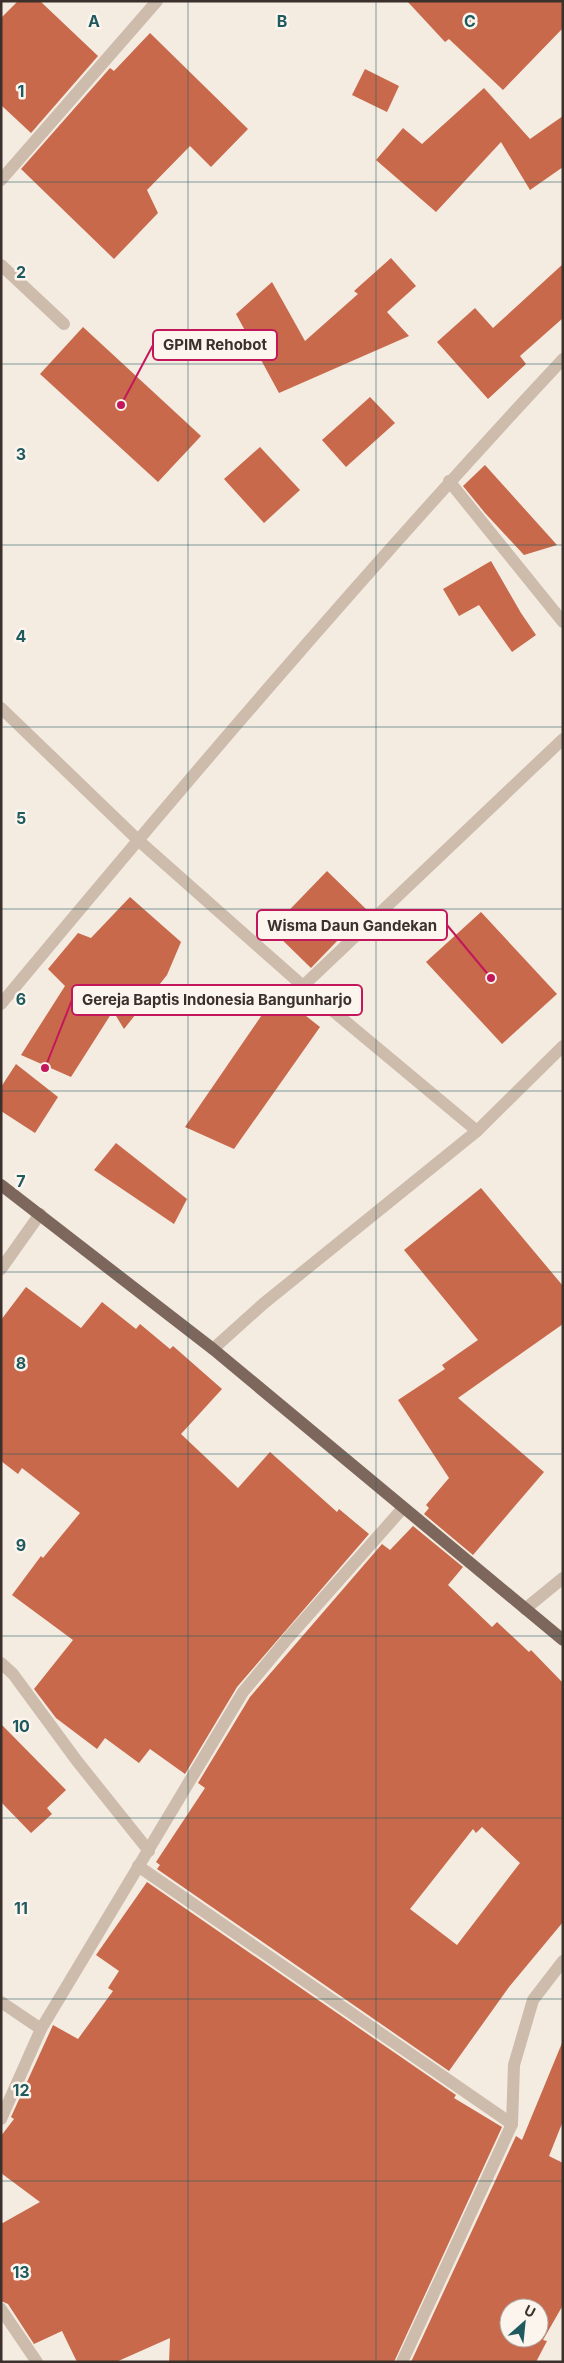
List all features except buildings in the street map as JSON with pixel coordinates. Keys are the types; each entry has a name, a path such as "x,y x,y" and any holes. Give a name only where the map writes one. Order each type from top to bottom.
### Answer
{"main road":[{"path":"1,1185 213,1349 563,1640"}],"street":[{"path":"1,180 157,1"},
{"path":"1,265 64,324"},
{"path":"1,1004 138,840 449,481 563,359"},
{"path":"449,481 563,622"},
{"path":"1,708 138,840 302,986 477,1131"},
{"path":"302,986 563,739"},
{"path":"213,1349 263,1304 477,1131 563,1046"},
{"path":"1,1269 40,1214"},
{"path":"1,2119 41,2029 243,1692 403,1508"},
{"path":"525,1609 563,1578"},
{"path":"1,1663 13,1674 77,1761 149,1851"},
{"path":"138,1866 512,2124"},
{"path":"402,2362 512,2124 514,2065 533,2000 563,1961"},
{"path":"1,2002 41,2029"},
{"path":"1,2309 36,2362"}],"place":[{"name":"GPIM Rehobot","path":"121,405"},
{"name":"Wisma Daun Gandekan","path":"491,978"},
{"name":"Gereja Baptis Indonesia Bangunharjo","path":"45,1068"}]}
